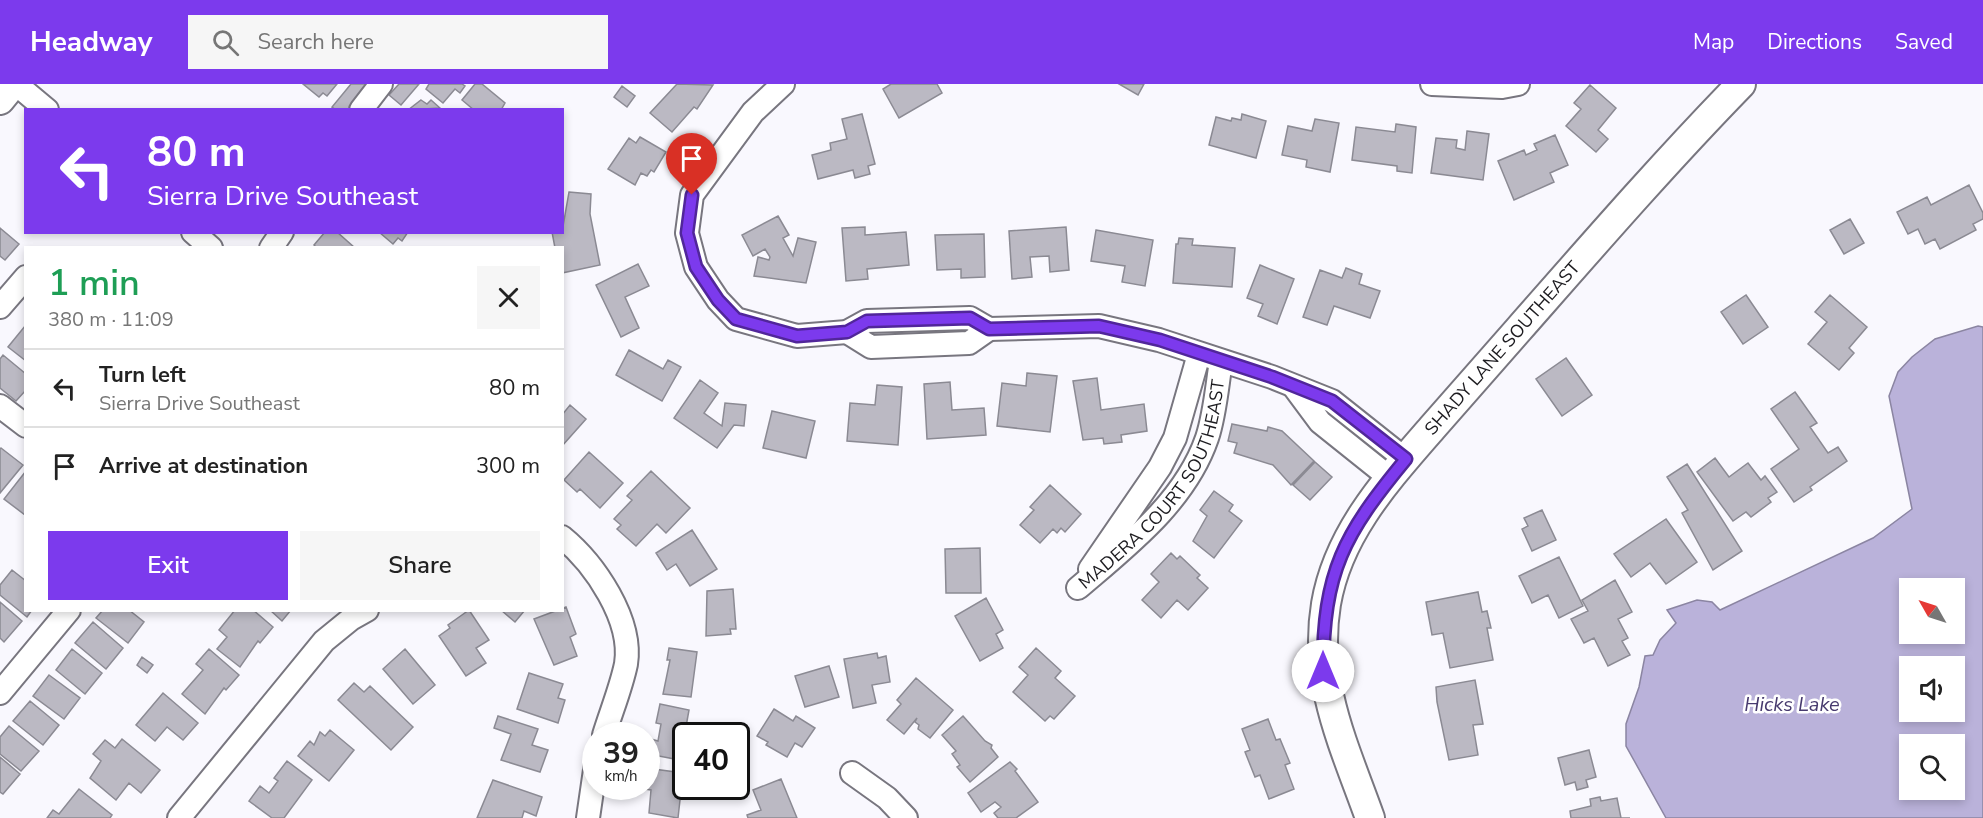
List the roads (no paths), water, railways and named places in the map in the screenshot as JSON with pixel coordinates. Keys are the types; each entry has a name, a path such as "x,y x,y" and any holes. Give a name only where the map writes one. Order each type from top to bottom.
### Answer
{"street":[{"path":"0,100 15,84 45,108"},
{"path":"363,108 381,84"},
{"path":"783,84 753,112 692,195 687,233 696,267 718,300 736,319 797,336 847,332 871,347 969,343 989,329 1099,326 1160,340 1272,377 1294,387 1320,422 1398,468"},
{"path":"1432,84 1502,87 1518,84"},
{"name":"SHADY LANE SOUTHEAST","path":"1370,818 1328,700 1323,671 1326,604 1334,571 1361,515 1398,468 1653,175 1741,84"},
{"path":"195,234 209,246"},
{"path":"0,307 24,278"},
{"name":"MADERA COURT SOUTHEAST","path":"1199,354 1175,438 1160,467 1119,524 1078,588 1162,513 1188,476 1208,438 1221,361"},
{"path":"0,406 24,424"},
{"path":"564,539 582,554 598,575 618,613 626,647 626,665 608,722"},
{"path":"0,693 67,612"},
{"path":"179,818 324,641 363,612"},
{"path":"852,773 887,798 906,818"},
{"path":"588,818 591,800"}],"water":[{"name":"Hicks Lake","path":"1978,326 1983,327 1983,818 1666,818 1626,746 1626,724 1639,687 1645,656 1653,655 1660,640 1676,623 1667,610 1697,600 1712,602 1720,610 1873,538 1912,509 1889,396 1898,372 1912,357 1935,339"}]}
